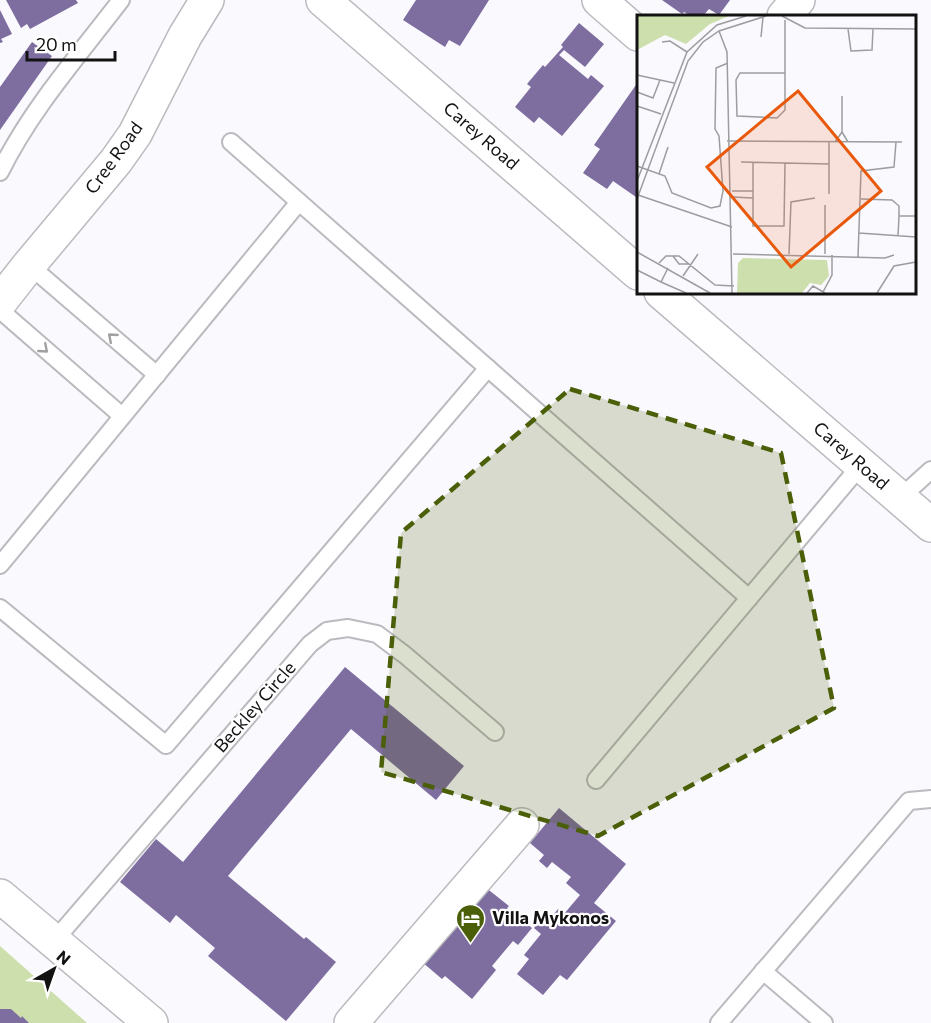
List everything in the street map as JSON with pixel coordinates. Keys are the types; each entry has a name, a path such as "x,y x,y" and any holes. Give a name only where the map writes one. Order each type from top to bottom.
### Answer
{"street":[{"name":"Cree Road","path":"0,302 116,161 135,134 185,36 207,0"},
{"name":"Carey Road","path":"323,0 637,271"},
{"path":"598,0 637,32"},
{"path":"785,15 798,0"},
{"name":"Carey Road","path":"663,294 931,525"},
{"path":"351,1023 522,825"},
{"path":"0,896 151,1023"}],"lane":[{"path":"0,172 40,106 121,0"},
{"path":"231,142 749,598"},
{"path":"0,565 299,202"},
{"path":"29,265 157,375"},
{"path":"0,310 122,416"},
{"path":"0,608 166,745 488,368"},
{"path":"596,780 861,465"},
{"path":"900,498 931,470"},
{"name":"Beckley Circle","path":"54,941 310,644 327,632 348,628 377,634 495,732"},
{"path":"719,1023 909,801 931,799"},
{"path":"763,971 824,1023"}],"highlighted area":[{"path":"570,389 781,453 834,708 598,836 381,772 401,533"}],"green space":[{"path":"0,946 87,1023 0,1023"}],"building":[{"path":"6,0 76,0 78,3 30,29 27,24 21,28"},
{"path":"416,0 489,0 460,46 449,40 445,47 403,20"},
{"path":"662,0 730,0 719,15 709,9 704,15 689,15 684,12 682,14"},
{"path":"0,10 12,34 1,39 3,42 0,43"},
{"path":"579,23 604,44 585,67 564,50 559,55 588,79 591,75 604,86 562,136 539,117 534,123 515,107 531,87 527,84 563,47 561,45"},
{"path":"32,42 52,56 0,130 0,87"},
{"path":"637,83 636,197 613,181 607,189 583,173 600,149 594,145"},
{"path":"345,667 464,766 436,800 351,729 228,876 304,939 306,937 336,962 286,1021 208,956 215,948 176,915 170,923 120,882 156,839 183,862"},
{"path":"559,808 626,864 594,903 616,921 567,980 560,975 543,995 517,974 529,959 524,955 541,934 534,928 544,916 549,920 558,909 564,914 580,895 566,883 571,877 552,862 547,868 539,861 544,855 530,843"},
{"name":"Villa Mykonos","path":"485,887 532,928 518,945 513,941 492,966 496,970 472,999 445,976 442,979 422,962"},
{"path":"0,1009 11,1009 29,1023 0,1023"}],"place":[{"name":"Villa Mykonos","path":"471,944"}]}
